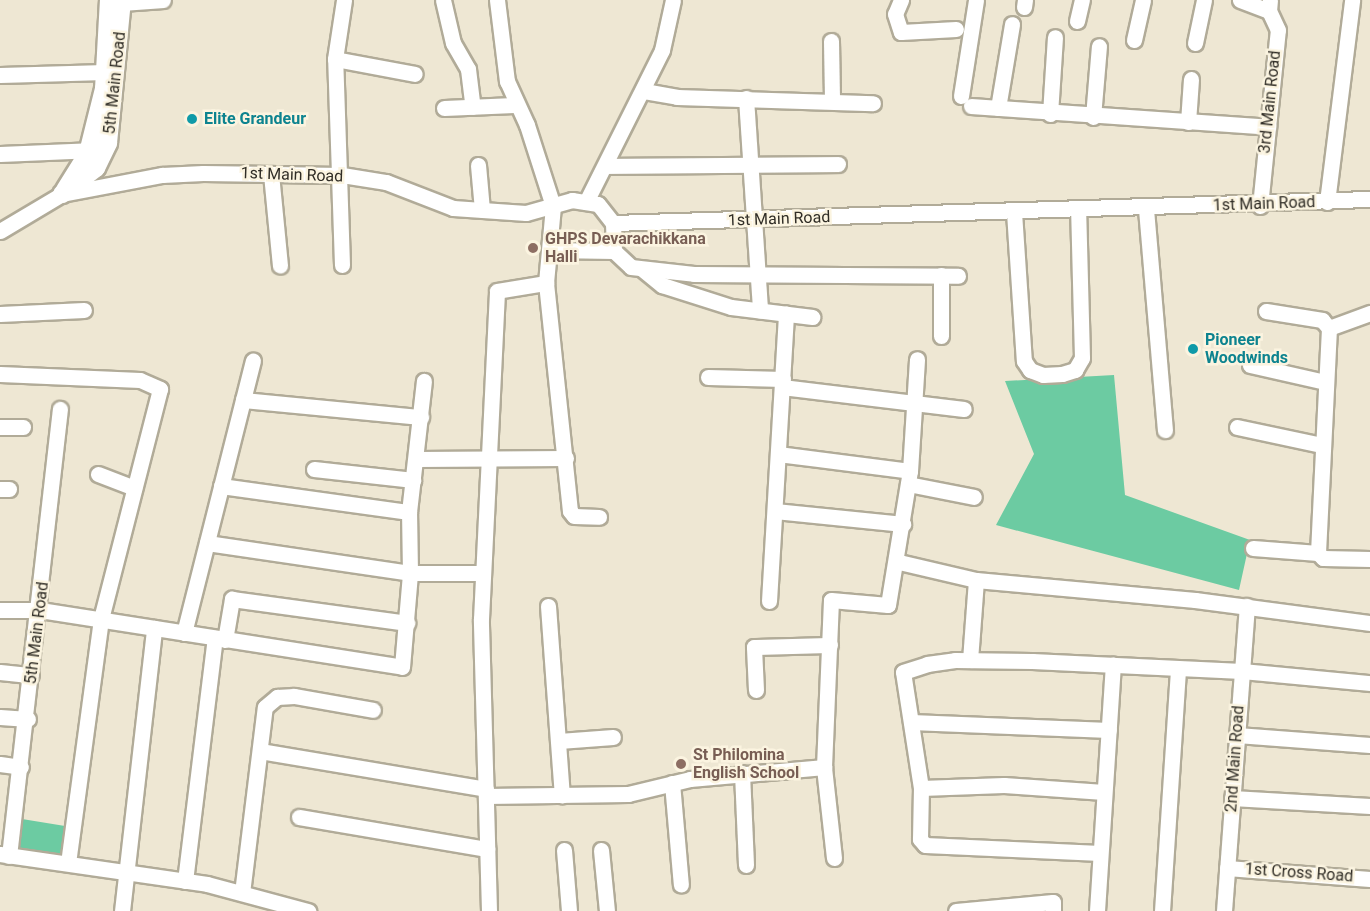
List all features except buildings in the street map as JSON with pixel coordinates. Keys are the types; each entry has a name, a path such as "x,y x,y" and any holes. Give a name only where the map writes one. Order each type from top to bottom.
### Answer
{"main road":[{"name":"5th Main Road","path":"62,194 88,153 118,1"},
{"name":"5th Main Road","path":"62,194 96,168 108,143 118,1"}],"street":[{"path":"118,1 163,0"},
{"path":"342,265 342,176 335,59 344,0"},
{"path":"443,0 453,44 468,69 472,107"},
{"path":"497,0 514,105 527,125 553,206 551,250 546,284 570,511 574,516 598,517"},
{"path":"673,0 662,50 644,92 586,202 598,204 613,224 614,251 621,262 642,269 757,274 958,276"},
{"path":"901,0 895,14 901,32 956,29"},
{"path":"976,0 966,101 998,108 1050,114 1268,127"},
{"path":"1077,21 1082,0"},
{"path":"1134,40 1143,0"},
{"path":"1195,43 1204,0"},
{"path":"1240,0 1270,5"},
{"path":"1327,202 1352,0"},
{"name":"3rd Main Road","path":"1260,206 1278,30 1270,5"},
{"path":"998,108 1012,24"},
{"path":"1050,114 1055,37"},
{"path":"831,41 832,101"},
{"path":"1093,117 1099,46"},
{"path":"335,59 415,74"},
{"path":"0,75 105,72"},
{"path":"1188,122 1191,79"},
{"path":"644,92 676,97 873,103"},
{"path":"746,98 748,165 760,311"},
{"path":"444,108 514,105"},
{"path":"0,154 88,153 108,143"},
{"path":"606,166 838,164"},
{"path":"478,165 482,210"},
{"path":"271,174 280,266"},
{"name":"1st Main Road","path":"62,194 162,175 271,174 342,176 386,182 453,208 526,213 572,200 586,202"},
{"path":"0,231 62,194"},
{"name":"1st Main Road","path":"613,224 1260,206 1370,199"},
{"path":"1146,208 1165,430"},
{"path":"1014,212 1024,361 1030,370 1043,375 1062,374 1075,370 1082,358 1078,210"},
{"path":"551,250 614,251"},
{"path":"642,269 662,285 731,308 812,317"},
{"path":"941,275 941,336"},
{"path":"489,911 483,573 497,291 546,284"},
{"path":"0,314 84,310"},
{"path":"1266,311 1322,320 1329,328 1318,553"},
{"path":"1329,328 1370,313"},
{"path":"769,601 786,314"},
{"path":"834,858 824,767 831,600 888,605 899,562 909,477 917,359"},
{"path":"184,633 253,361"},
{"path":"1250,365 1325,382"},
{"path":"0,374 155,383 160,394 101,619 68,863"},
{"path":"708,377 783,383 964,409"},
{"path":"0,610 40,610 402,667 410,573 409,512 417,459 424,381"},
{"path":"243,400 421,417"},
{"name":"5th Main Road","path":"4,855 8,809 21,766 28,719 60,409"},
{"path":"0,427 23,427"},
{"path":"1237,427 1322,445"},
{"path":"778,454 909,477 974,497"},
{"path":"417,459 566,458"},
{"path":"314,469 413,480"},
{"path":"98,474 134,488"},
{"path":"221,486 409,512"},
{"path":"775,511 903,524"},
{"path":"207,543 410,573 483,573"},
{"path":"1253,548 1318,553 1323,558 1370,559"},
{"path":"899,562 976,580 1247,606 1370,623"},
{"path":"970,660 976,580"},
{"path":"185,880 220,639 232,599 407,623"},
{"path":"548,606 562,795"},
{"name":"2nd Main Road","path":"1224,911 1247,606"},
{"path":"123,911 123,870 154,628"},
{"path":"756,690 754,647 830,645"},
{"path":"1100,854 924,845 920,839 921,788 903,672 970,660 1242,671 1370,683"},
{"path":"1097,911 1113,665"},
{"path":"1162,911 1178,669"},
{"path":"0,672 31,675"},
{"path":"242,893 265,707 277,697 373,710"},
{"path":"0,717 28,719"},
{"path":"911,722 1108,730"},
{"path":"1237,735 1370,745"},
{"path":"559,741 613,736"},
{"path":"260,751 486,793 628,794 672,783 742,773 824,767"},
{"path":"0,764 21,766"},
{"path":"742,773 746,865"},
{"path":"672,783 681,885"},
{"path":"921,788 1004,785 1104,792"},
{"path":"1232,798 1370,806"},
{"path":"300,816 487,849"},
{"path":"564,850 569,911"},
{"path":"601,850 607,911"},
{"path":"4,855 185,880 242,893 264,905 308,911"},
{"name":"1st Cross Road","path":"1227,868 1370,879"},
{"path":"956,911 1053,902 1053,911"}],"green space":[{"path":"1114,375 1125,495 1250,540 1239,590 996,525 1034,454 1005,381"},
{"path":"22,819 65,826 61,855 17,849"}],"place":[{"name":"Elite Grandeur","path":"192,119"},
{"name":"GHPS Devarachikkana Halli","path":"533,248"},
{"name":"Pioneer Woodwinds","path":"1193,349"},
{"name":"St Philomina English School","path":"681,764"}]}
